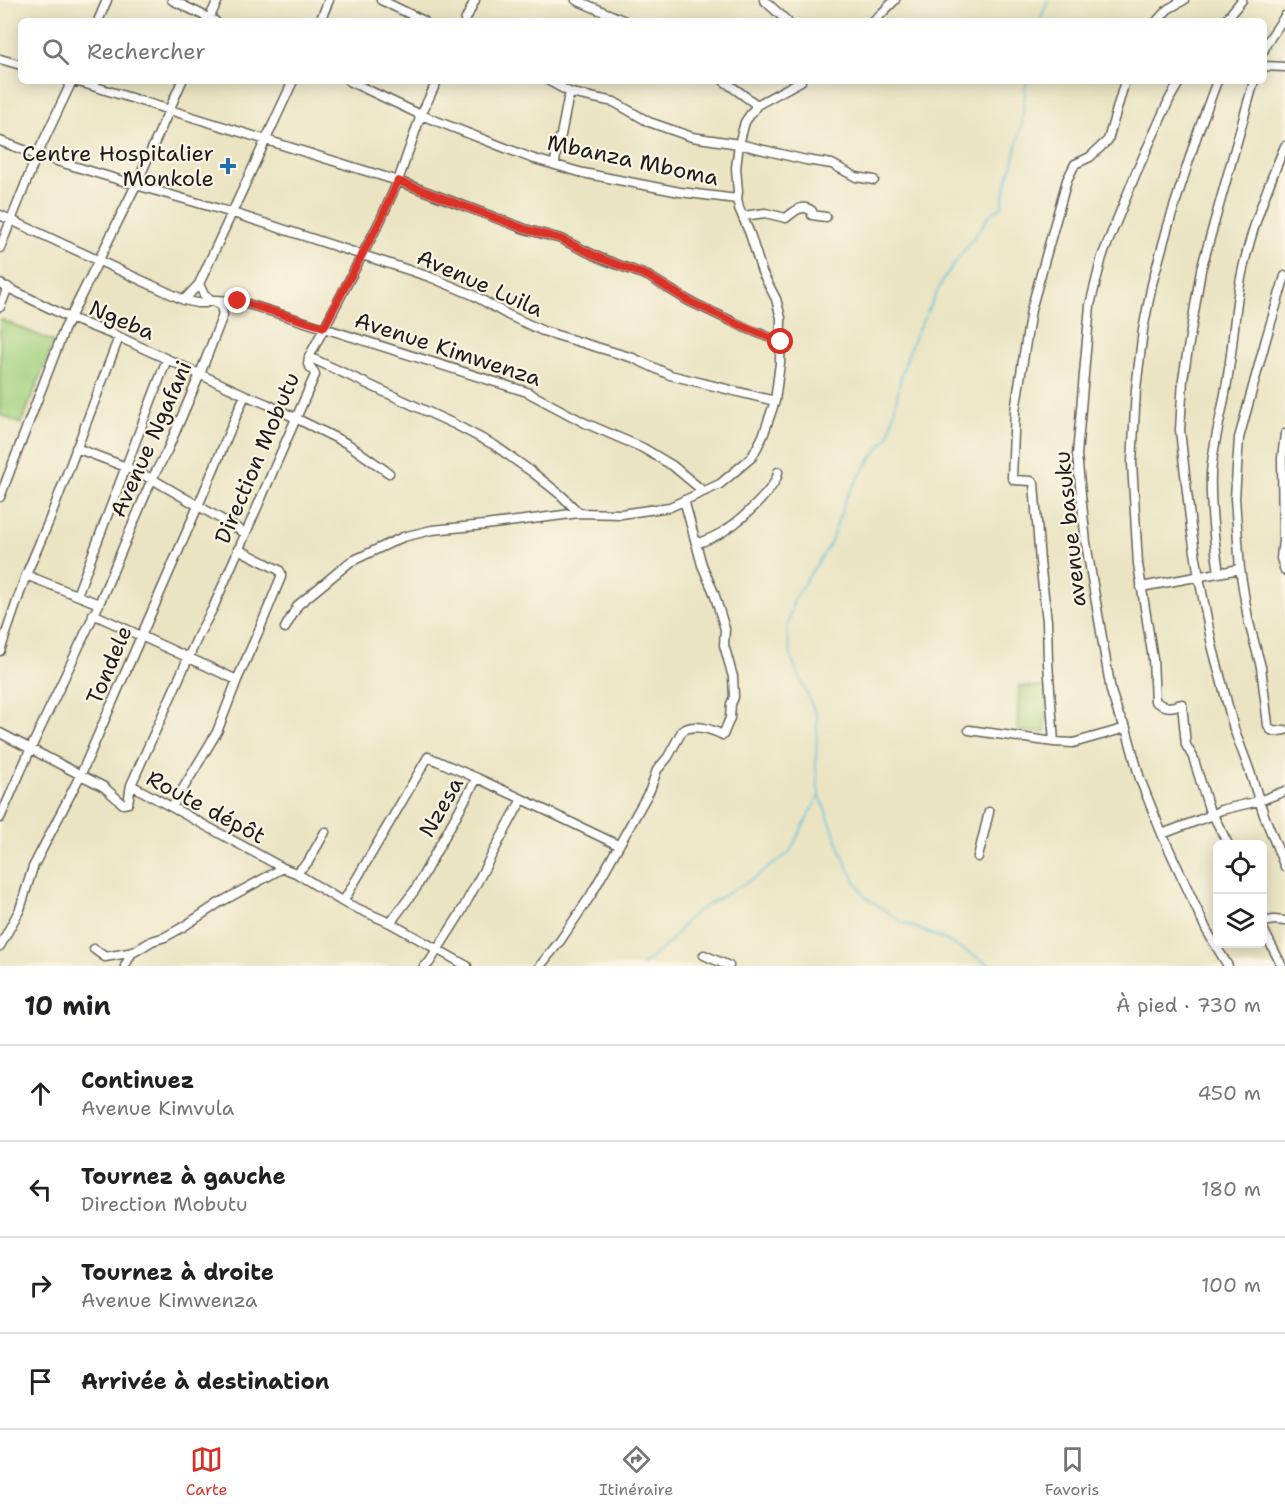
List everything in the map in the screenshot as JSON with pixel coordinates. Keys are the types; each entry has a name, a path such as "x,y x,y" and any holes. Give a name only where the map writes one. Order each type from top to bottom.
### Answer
{"street":[{"path":"99,18 107,0"},
{"path":"172,0 207,18"},
{"path":"212,18 218,0"},
{"path":"321,18 329,0"},
{"path":"381,0 418,18"},
{"path":"466,18 475,0"},
{"path":"576,0 619,18"},
{"path":"764,0 784,18"},
{"path":"877,18 896,0"},
{"path":"1160,18 1168,9 1184,0"},
{"path":"1227,18 1242,0"},
{"path":"1267,44 1285,16"},
{"path":"0,59 18,64"},
{"path":"1267,66 1285,67"},
{"path":"0,248 36,154 71,84"},
{"path":"86,84 398,181 525,229 561,239 600,258 648,276 689,301 781,342"},
{"path":"0,496 70,318 136,185 182,84"},
{"path":"184,300 200,284 292,84"},
{"name":"Mbanza Mboma","path":"355,84 421,115 531,158 634,183 680,192 737,199"},
{"name":"Direction Mobutu","path":"131,785 213,608 315,375 309,367 309,357 381,219 398,181 421,115 436,84"},
{"path":"554,84 571,93 614,102 649,122 692,137 739,144 832,164 856,177 874,180"},
{"path":"728,84 757,105"},
{"path":"285,628 298,605 350,562 403,537 432,530 579,513 621,514 665,508 720,484 752,457 763,436 775,401 780,368 781,318 776,300 762,272 737,199 736,168 745,122 757,105 796,84"},
{"path":"1054,742 1047,621 1034,483 1012,477 1015,411 1031,310 1067,180 1075,164 1090,157 1108,140 1124,84"},
{"name":"avenue basuku","path":"1178,84 1136,173 1102,257 1090,305 1077,455 1086,543 1108,682 1119,716 1126,728 1140,779 1162,834 1207,931 1228,966"},
{"path":"1215,84 1168,226 1152,284 1143,330 1136,389 1132,463 1138,564 1153,659 1155,701 1165,707 1182,704 1186,745 1193,757 1207,805 1226,840"},
{"path":"1253,84 1200,270 1183,379 1180,430 1198,577 1212,645 1234,729 1285,867"},
{"path":"555,164 557,144 571,93"},
{"name":"Avenue Luila","path":"0,141 430,277 473,295 543,331 633,358 670,375 775,401"},
{"path":"1219,573 1211,513 1211,472 1228,376 1239,289 1252,231 1285,146"},
{"path":"743,216 765,213 786,218 800,207 807,207 812,211 812,215 826,217"},
{"name":"Avenue Kimwenza","path":"0,215 184,300 197,303 213,300 238,301 527,392 585,423 643,448 673,466 703,491"},
{"path":"1285,276 1239,438 1235,498 1240,569 1248,619 1261,667 1268,725 1272,731 1285,730"},
{"name":"Avenue Ngafani","path":"0,818 99,604 152,479 167,451 222,318 221,306 204,296 200,284"},
{"path":"0,307 4,286"},
{"name":"Ngeba","path":"4,286 70,318 119,337 297,418 348,444 389,473"},
{"path":"0,651 26,575 119,337"},
{"path":"309,357 494,445 532,472 579,513"},
{"path":"77,595 167,359"},
{"name":"Tondele","path":"0,946 20,909 33,867 81,774 244,395"},
{"path":"1285,434 1282,458 1283,540 1281,558 1285,571"},
{"path":"76,448 152,479 245,533"},
{"path":"696,544 727,530 740,519 766,494 776,480 778,472"},
{"path":"540,966 591,895 650,790 657,770 668,757 681,731 694,727 723,735 730,718 735,693 733,675 724,643 725,629 714,593 702,565 684,500"},
{"path":"172,807 217,732 281,578 279,570 238,549"},
{"path":"1141,587 1240,569"},
{"path":"26,575 99,604"},
{"path":"93,615 237,680"},
{"path":"969,730 1073,743 1126,728"},
{"name":"Route dépôt","path":"0,733 104,787 123,804 128,803 131,785 296,873 343,902"},
{"path":"467,966 390,923 343,902 428,757 477,778"},
{"name":"Nzesa","path":"390,923 415,890 477,778 618,845"},
{"path":"1162,834 1225,809 1259,801 1285,791"},
{"path":"424,966 429,963 460,914 522,799"},
{"path":"978,857 988,812"},
{"path":"296,873 308,862 325,831"},
{"path":"94,949 105,957 132,952 183,927 219,903 283,868"},
{"path":"1267,921 1285,921"},
{"path":"1267,934 1282,960"},
{"path":"125,966 132,952"},
{"path":"704,955 713,963 729,966"}],"green space":[{"path":"0,319 54,342 21,424 0,415"},
{"path":"1019,686 1047,687 1045,732 1017,731"}],"waterway":[{"path":"1041,18 1048,0"},
{"path":"641,966 669,943 688,919 702,908 754,878 789,853 819,796 816,769 817,717 791,657 787,629 794,599 830,544 846,498 869,461 889,436 902,372 914,338 944,278 990,215 1002,206 1022,123 1026,84"},
{"path":"820,796 847,866 864,896 902,922 941,938 993,966"}],"place":[{"name":"Centre Hospitalier Monkole","path":"228,166"}],"route":[{"path":"238,301 324,327 381,219 398,181 525,229 561,239 600,258 648,276 689,301 781,342"}]}
